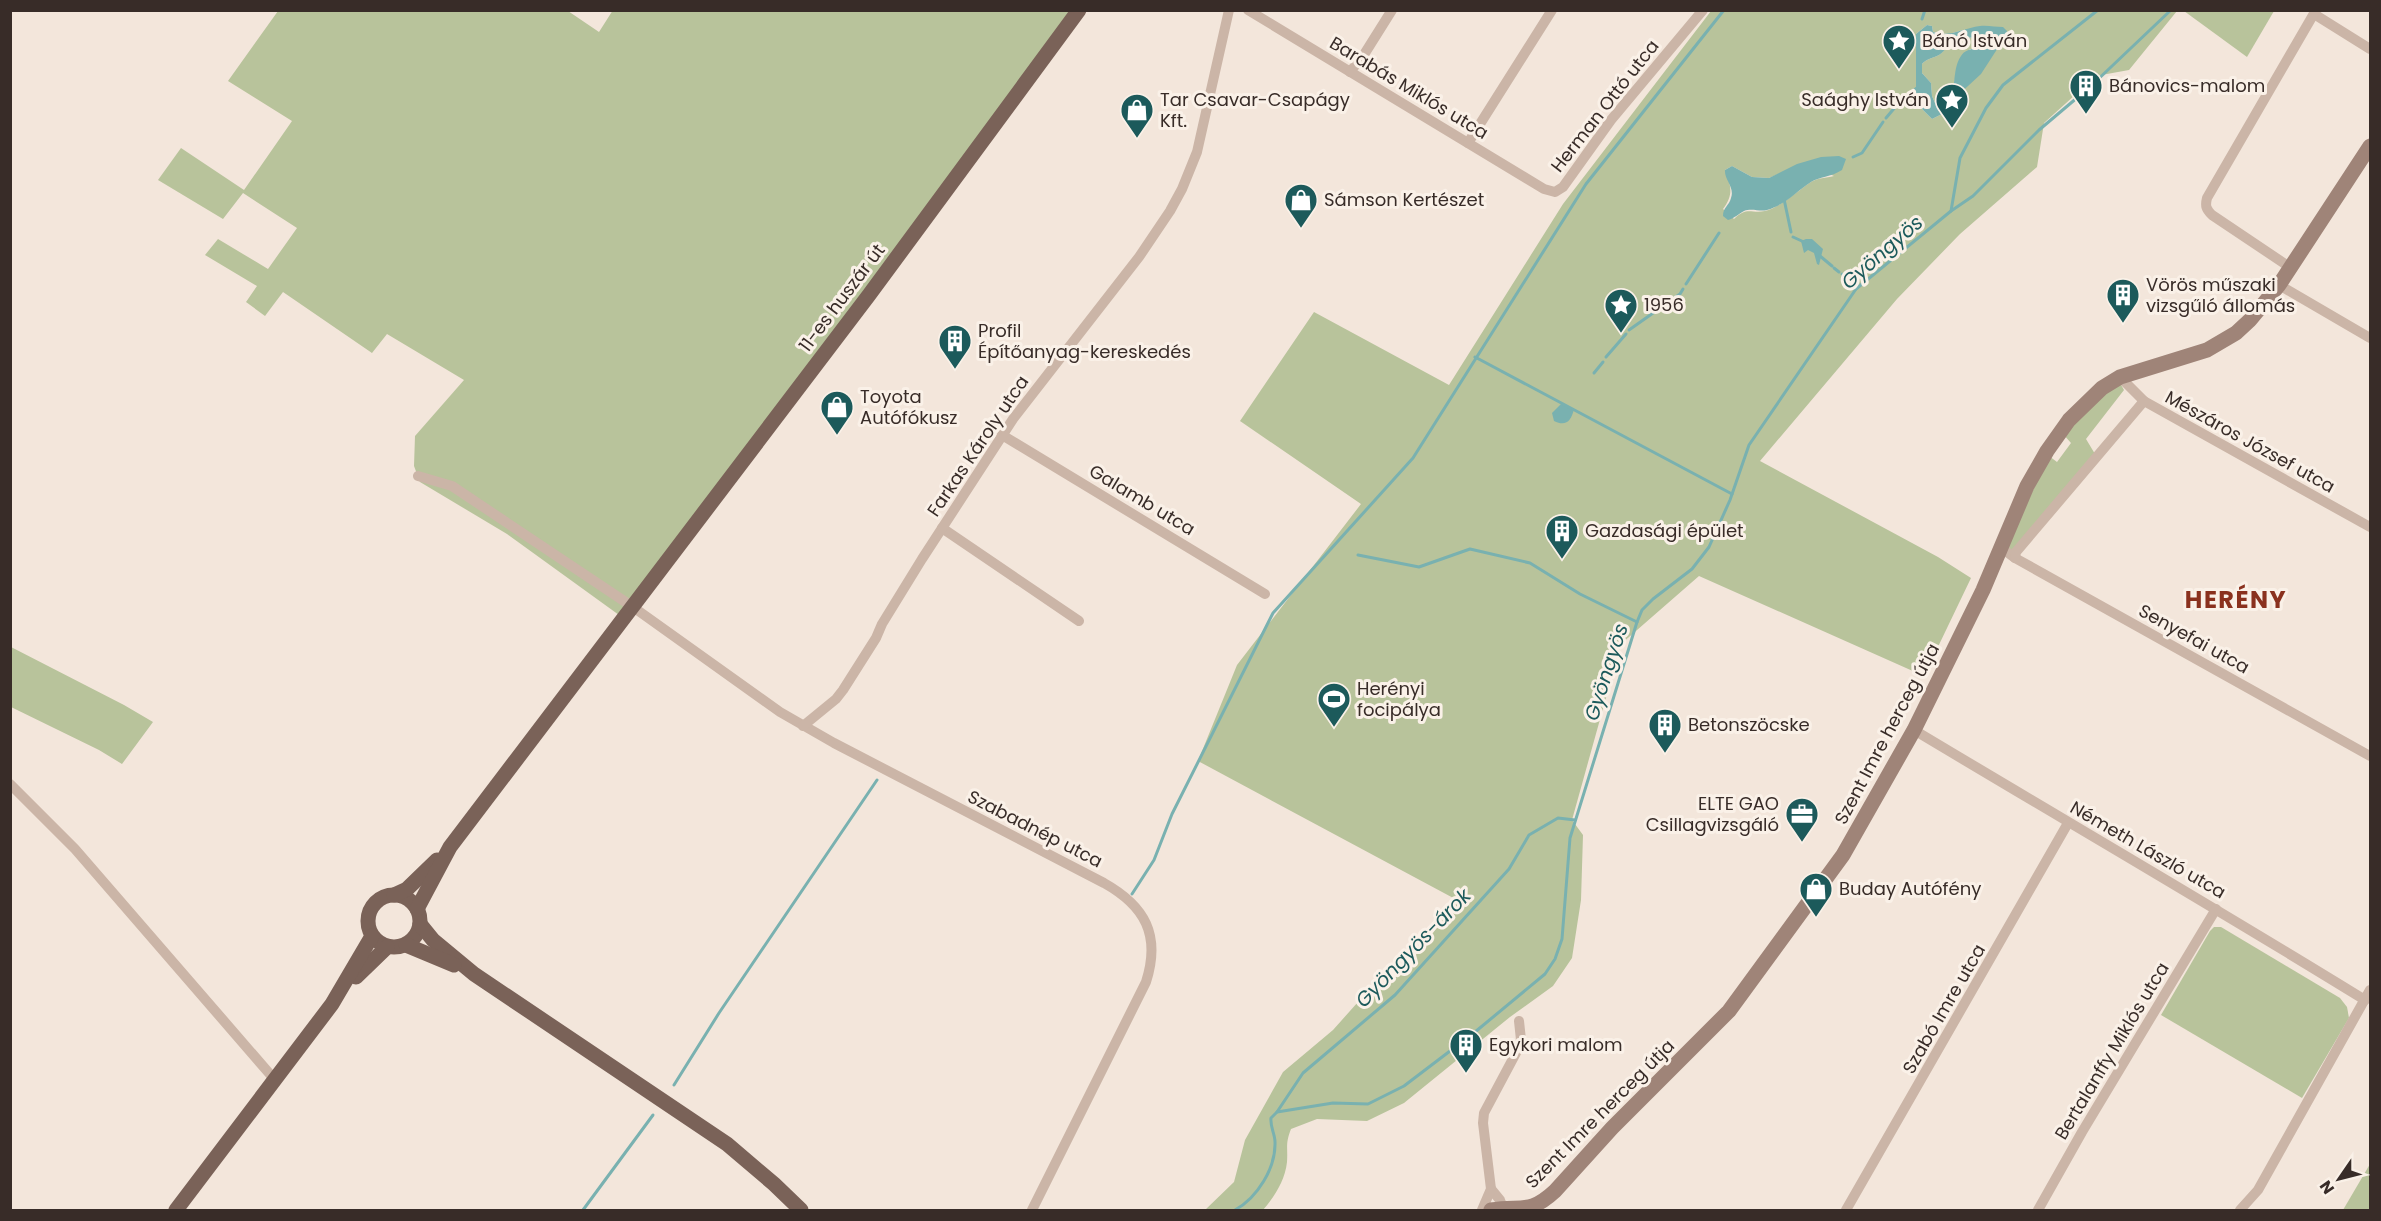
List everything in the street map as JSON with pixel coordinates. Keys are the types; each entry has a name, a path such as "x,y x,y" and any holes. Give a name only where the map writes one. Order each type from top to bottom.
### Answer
{"main road":[{"name":"11-es huszár út","path":"450,847 869,296 1079,10"},
{"name":"Szent Imre herceg útja","path":"1498,1210 1538,1208 1618,1121 1694,1048 1729,1011 1843,855 2009,553 2028,486 2047,451 2082,405 2102,388 2120,377 2150,366 2191,356 2223,342 2250,321 2291,268 2370,146"},
{"path":"450,847 419,916 413,939 397,948 387,947 372,936 368,928 369,913 377,901 407,889 450,847"},
{"path":"394,895 404,897 419,916 433,940 474,974 727,1144 801,1210"},
{"path":"332,1004 372,936"},
{"path":"406,945 474,974"},
{"path":"176,1210 332,1004 365,967 387,947"}],"street":[{"name":"Farkas Károly utca","path":"803,726 843,690 942,528 1013,418 1139,257 1182,189 1197,152 1229,10"},
{"name":"Barabás Miklós utca","path":"1248,10 1544,189 1555,192"},
{"path":"1350,72 1365,54 1392,10"},
{"path":"1467,143 1552,10"},
{"name":"Herman Ottó utca","path":"1555,192 1563,187 1611,120 1703,10"},
{"path":"2291,268 2206,210 2207,198 2315,12 2370,49"},
{"path":"2279,285 2370,338"},
{"name":"Mészáros József utca","path":"2120,377 2144,401 2370,527"},
{"name":"Szent Imre herceg útja","path":"2009,553 2016,552 2144,401"},
{"name":"Galamb utca","path":"1002,435 1265,594"},
{"name":"Szabadnép utca","path":"418,476 452,486 633,607 758,698 803,726 1104,883 1136,906 1150,933 1152,946 1152,959 1146,982 1032,1210"},
{"path":"942,528 1079,621"},
{"name":"Senyefai utca","path":"2009,553 2370,756"},
{"name":"Németh László utca","path":"1914,729 2365,1000"},
{"path":"10,784 75,849 274,1080"},
{"name":"Szabó Imre utca","path":"1846,1210 2068,823"},
{"name":"Bertalanffy Miklós utca","path":"2038,1210 2082,1132 2216,909"},
{"path":"2240,1210 2258,1190 2370,990"},
{"path":"1482,1210 1491,1189 1483,1123 1484,1113 1516,1053 1521,1040 1520,1021"},
{"path":"1491,1189 1500,1200 1498,1210"}],"green space":[{"path":"613,10 1071,11 933,204 619,615 507,534 420,482 414,466 415,436 464,380 387,334 372,353 283,292 265,316 246,302 257,286 205,255 218,239 268,269 297,228 243,193 223,219 158,180 181,148 244,190 292,121 228,81 278,11 568,11 599,32"},
{"path":"1711,11 2177,11 2129,70 2096,76 2044,123 2037,167 1960,234 1897,299 1760,461 1938,557 1971,578 1924,676 1699,576 1621,644 1572,820 1583,835 1581,900 1572,958 1553,986 1510,1017 1404,1103 1367,1121 1317,1119 1291,1129 1287,1142 1284,1176 1275,1194 1263,1210 1205,1210 1234,1182 1245,1140 1283,1072 1333,1030 1358,1002 1394,979 1422,948 1457,900 1198,761 1237,665 1361,504 1240,421 1314,312 1449,385 1563,204","holes":["1927,25 1932,26 1933,32 1949,34 1963,30 2005,37 1944,113 1932,119 1916,103 1916,34","1804,163 1834,176 1813,181 1783,203 1765,211 1742,213 1734,219 1723,209 1729,199 1730,190 1725,170 1732,166 1752,177 1769,178"]},
{"path":"2184,11 2274,11 2247,57"},
{"path":"1960,37 1991,39 1991,44 1987,48 1970,49 1963,56 1956,70 1950,96 1942,104 1935,103 1931,83 1922,73 1922,64 1942,53 1951,39"},
{"path":"2120,383 2124,390 2086,439 2095,454 2016,552 2006,548 2049,456 2057,462 2071,443 2063,434 2088,404"},
{"path":"11,647 153,722 122,764 99,750 11,707"},
{"path":"2214,927 2221,927 2340,998 2347,1007 2349,1018 2302,1098 2161,1015"},
{"path":"2370,1164 2370,1210 2343,1210"}],"water":[{"path":"1927,25 1932,26 1933,32 1939,34 1983,26 2003,27 2007,31 1981,74 1955,98 1944,113 1932,119 1916,103 1916,34","holes":["1960,37 1991,39 1991,44 1967,50 1961,56 1951,94 1942,104 1935,103 1931,83 1922,73 1922,64 1942,53 1951,39"]},
{"path":"1839,156 1846,159 1842,170 1811,182 1780,205 1764,210 1744,211 1728,220 1723,216 1732,194 1725,170 1732,166 1752,177 1769,178 1797,164 1821,157"},
{"path":"1812,239 1823,249 1819,265 1814,253 1808,250 1804,253 1801,241"},
{"path":"1562,403 1574,409 1570,420 1565,423 1554,421 1552,413"}],"waterway":[{"path":"1132,894 1154,860 1172,814 1273,613 1413,458 1586,184 1724,10"},
{"path":"1922,19 1925,10"},
{"path":"1951,211 1960,158 1986,108 2003,85 2098,10"},
{"name":"Gyöngyös","path":"1235,1210 1251,1198 1269,1172 1275,1142 1271,1118 1277,1112 1333,1103 1368,1104 1404,1086 1475,1032 1545,974 1555,959 1562,939 1570,838 1637,622 1642,610 1692,569 1709,547 1730,500 1749,445 1856,289 1951,211 1973,196 2039,130 2091,86 2171,10"},
{"path":"1886,118 1902,99 1917,88"},
{"path":"1853,157 1862,153 1883,122"},
{"path":"1784,199 1791,232"},
{"path":"1686,284 1719,233"},
{"path":"1793,237 1804,242"},
{"path":"1820,256 1832,266"},
{"path":"1834,268 1839,272"},
{"path":"1842,274 1856,289"},
{"path":"1629,330 1680,294 1683,289"},
{"path":"1606,357 1626,334"},
{"path":"1475,357 1732,494"},
{"path":"1594,373 1603,362"},
{"path":"1358,555 1419,567 1470,549 1530,563 1580,594 1637,622"},
{"path":"674,1085 719,1013 877,780"},
{"name":"Gyöngyös-árok","path":"1277,1112 1303,1073 1395,995 1509,869 1529,835 1558,818 1575,820"},
{"path":"583,1210 653,1115"}],"place":[{"name":"Bánó lstván","path":"1899,70"},
{"name":"Bánovics-malom","path":"2086,115"},
{"name":"Saághy István","path":"1952,129"},
{"name":"Tar Csavar-Csapágy Kft.","path":"1137,139"},
{"name":"Sámson Kertészet","path":"1301,229"},
{"name":"Vörös műszaki vizsgűló állomás","path":"2123,324"},
{"name":"1956","path":"1621,334"},
{"name":"Profil Építőanyag-kereskedés","path":"955,370"},
{"name":"Toyota Autófókusz","path":"837,436"},
{"name":"Gazdasági épület","path":"1562,560"},
{"name":"Herényi focipálya","path":"1334,728"},
{"name":"Betonszöcske","path":"1665,754"},
{"name":"ELTE GAO Csillagvizsgáló","path":"1802,843"},
{"name":"Buday Autófény","path":"1816,918"},
{"name":"Egykori malom","path":"1466,1074"}],"district":[{"name":"HERÉNY","path":"2236,600"}]}
